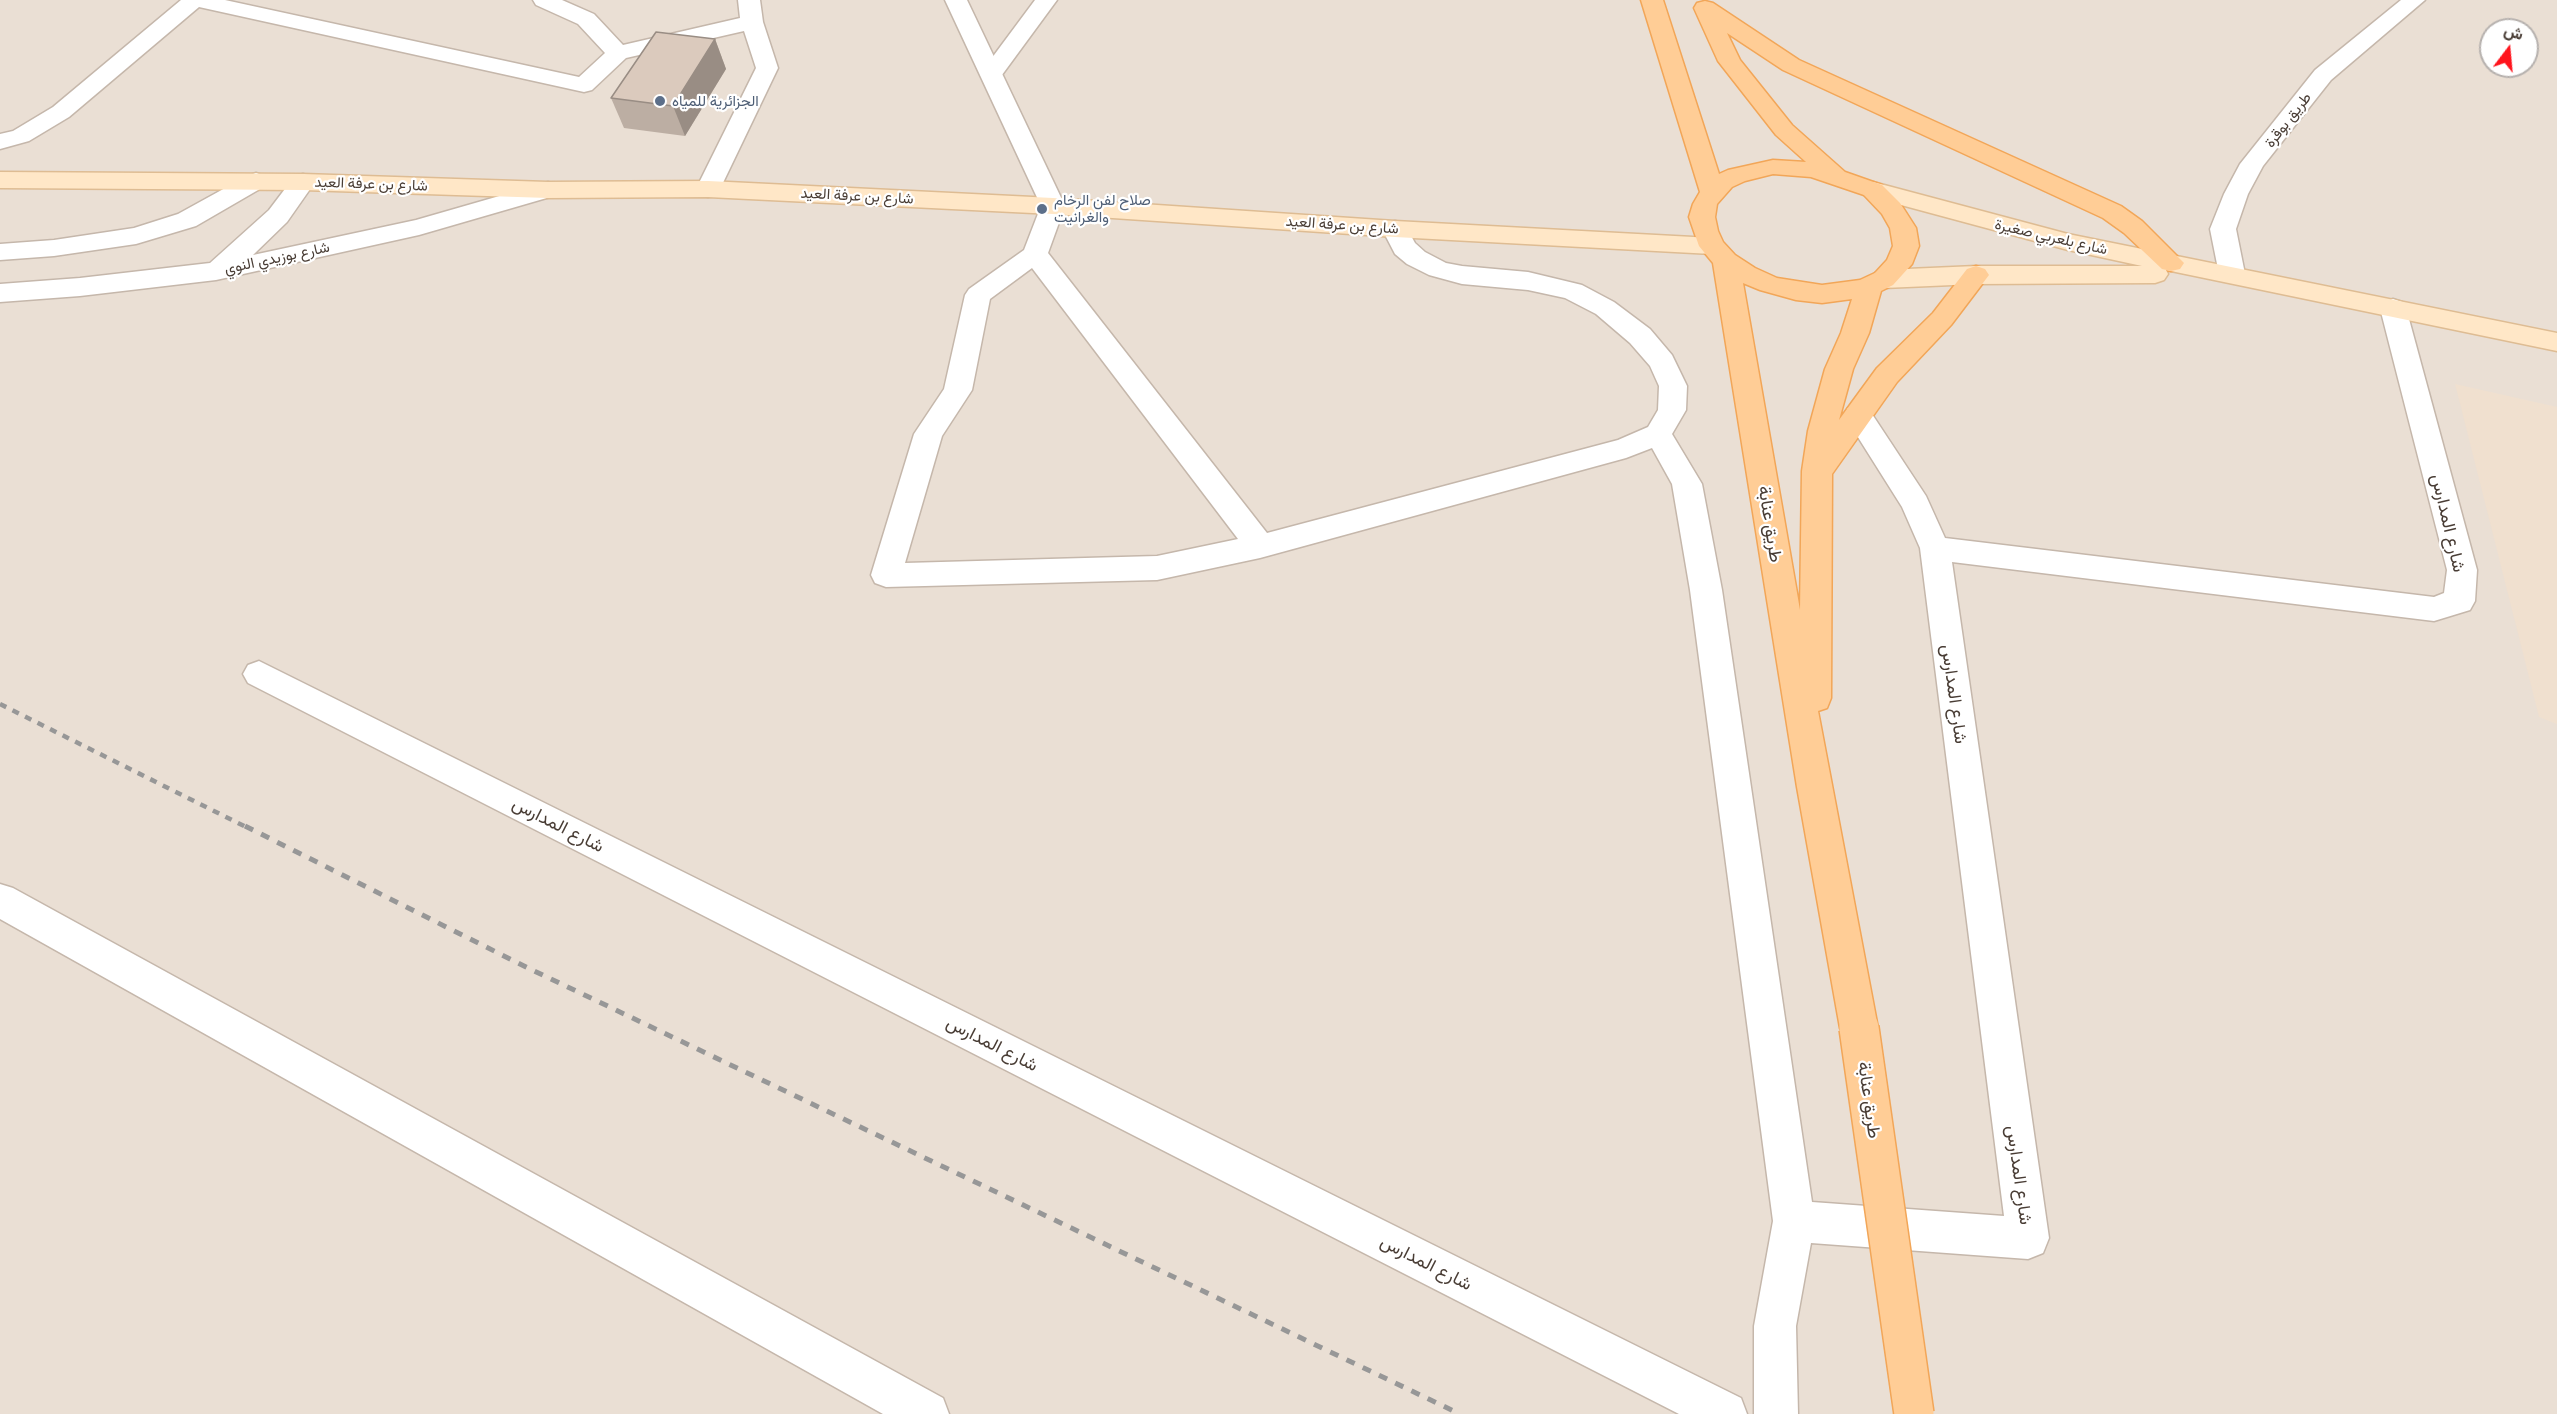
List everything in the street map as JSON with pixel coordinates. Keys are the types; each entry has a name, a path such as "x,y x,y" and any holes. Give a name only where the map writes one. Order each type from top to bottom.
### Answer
{"main road":[{"path":"1652,0 1712,192"},
{"path":"1704,4 1728,61 1751,92 1784,130 1835,175"},
{"path":"1704,4 1791,65 2112,212 2133,226 2171,263"},
{"path":"1773,167 1804,169 1835,175 1873,190 1891,209 1903,228 1906,246 1899,264 1877,283 1847,292 1822,294 1796,291 1769,284 1746,274 1719,253 1705,231 1702,217 1705,204 1712,192 1723,182 1737,175 1773,167"},
{"name":"شارع بن عرفة العيد","path":"0,180 256,181 548,190 708,189 1053,206 1719,253"},
{"name":"شارع بلعربي صغيرة","path":"1873,190 1968,217 2171,263 2557,342"},
{"name":"طريق عنابة","path":"1719,253 1859,1028 1914,1414"},
{"path":"1817,471 1887,375 1942,319 1976,274"},
{"name":"شارع بلعربي صغيرة","path":"1877,283 1976,274 2232,274"},
{"name":"طريق عنابة","path":"1814,787 1817,471 1822,431 1839,369 1877,283"}],"street":[{"path":"0,142 21,136 61,112 194,0 584,85 618,53 750,11 767,68 708,189"},
{"path":"544,0 586,19 618,53"},
{"path":"956,0 1053,206 1035,254 978,295 958,390 928,434 886,575 1157,568 1260,546 1626,448 1658,434 1672,410 1673,386 1662,362 1640,336 1605,308 1573,291 1528,282 1462,275 1438,269 1416,258 1404,248 1395,229"},
{"path":"991,74 1046,0"},
{"name":"طريق بوقرة","path":"2232,274 2223,229 2236,194 2252,164 2323,75 2414,0"},
{"path":"0,252 54,248 135,236 187,220 256,181"},
{"path":"216,271 247,246 278,216 303,182"},
{"name":"شارع بوزيدي النوي","path":"0,293 80,287 216,271 419,227 548,190"},
{"path":"1035,254 1260,546"},
{"name":"شارع المدارس","path":"1794,1221 2028,1239 1935,548 2434,609 2459,601 2462,570 2393,308"},
{"path":"1858,415 1915,504 1935,548"},
{"path":"1658,434 1687,484 1706,590 1794,1221 1775,1326 1776,1414"},
{"name":"شارع المدارس","path":"259,674 1725,1414"},
{"path":"0,900 927,1414"}],"shaded area":[{"path":"0,0 2557,0 2557,1414 0,1414"},
{"path":"2455,384 2557,407 2557,724 2539,717"}],"building":[{"path":"656,32 715,39 673,106 611,98"}],"railway":[{"path":"0,704 248,828"},
{"path":"245,826 526,967 1460,1414"}],"place":[{"name":"الجزائرية للمياه","path":"660,101"},
{"name":"صلاح لفن الرخام والغرانيت","path":"1042,209"}]}
